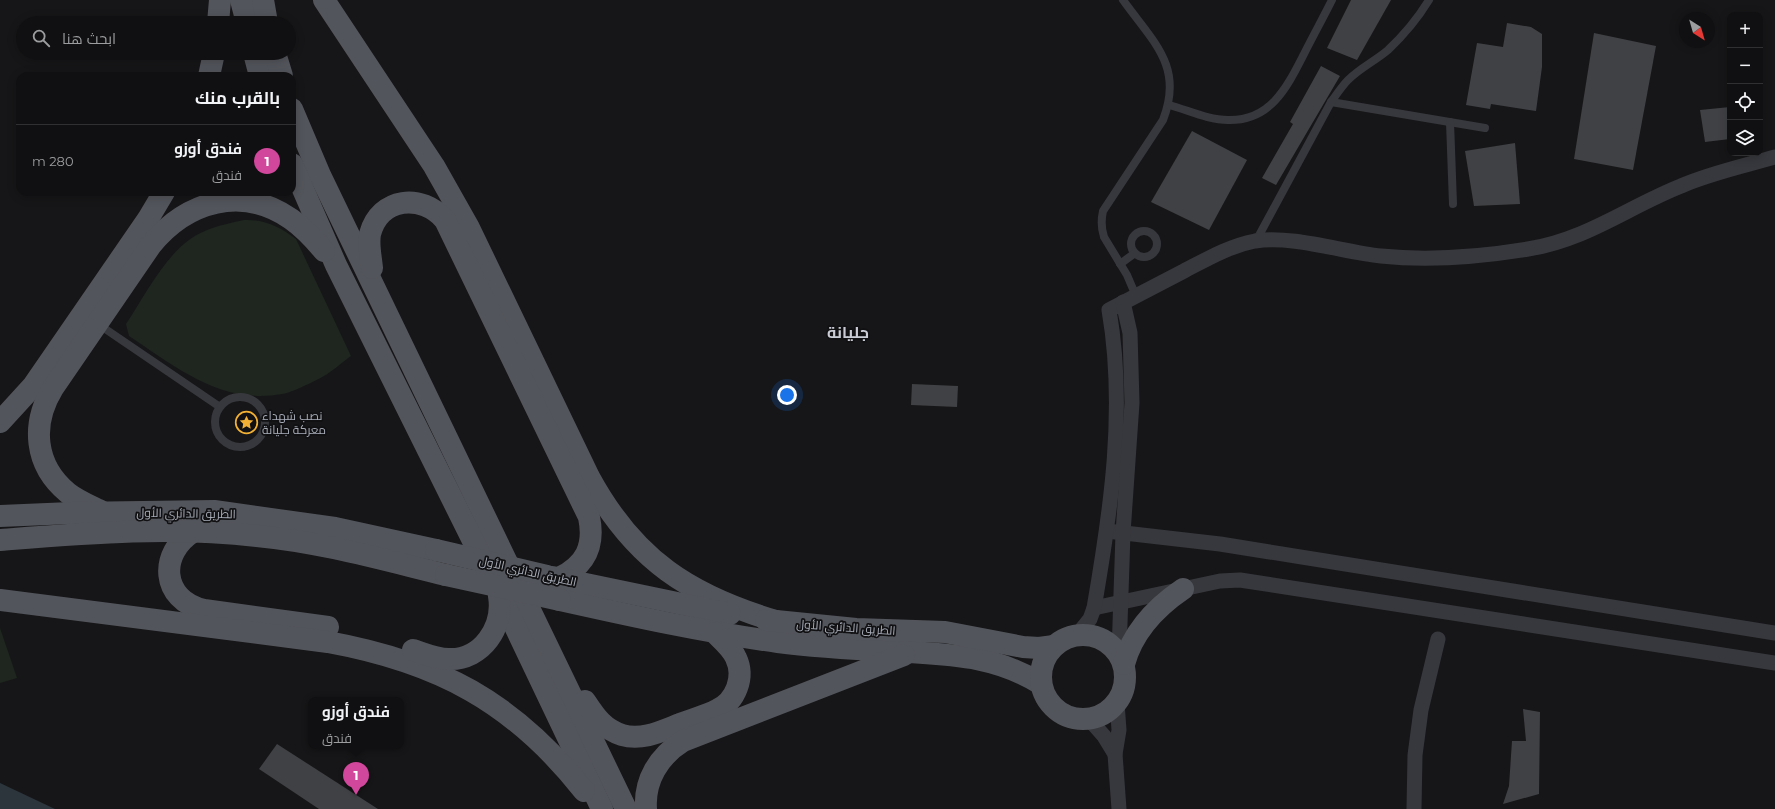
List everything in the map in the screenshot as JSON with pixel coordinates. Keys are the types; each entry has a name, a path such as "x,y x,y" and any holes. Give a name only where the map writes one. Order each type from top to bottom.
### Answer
{"main road":[{"path":"219,16 220,0"},
{"path":"242,0 245,16"},
{"path":"263,0 266,16"},
{"path":"324,0 418,139 450,192 470,228 589,477 609,512 638,546 654,561 676,576 704,593 728,605 779,622"},
{"path":"210,72 212,60"},
{"path":"256,60 259,72"},
{"path":"277,60 281,72"},
{"path":"296,118 320,174 626,809"},
{"path":"296,173 336,265 499,593 602,809"},
{"path":"0,422 33,386 148,219 162,196"},
{"path":"103,512 76,499 54,478 43,458 38,431 40,419 47,398 159,234 186,214 205,205 232,200 257,203 281,212 310,234 336,265"},
{"path":"372,280 370,236 377,220 383,213 398,204 407,202 424,204 439,214 447,224 589,517 591,533 589,549 577,567 553,577"},
{"name":"الطريق الدائري الأول","path":"0,516 103,512 214,511 335,528 703,609 779,622 856,629 945,632 1023,647 1039,648 1054,646"},
{"name":"الطريق الدائري الأول","path":"0,540 129,530 194,531 258,536 293,541 715,633 779,642 850,649 911,652 980,659 1014,669 1041,684"},
{"path":"194,531 179,542 174,549 169,566 169,575 175,592 181,599 192,606 204,610 340,629 386,640 441,659 459,659 478,650 485,644 493,634 498,621 500,602 499,593"},
{"path":"1121,659 1147,619 1158,608 1183,589"},
{"path":"0,600 328,642 381,654 427,670 453,681 483,697 523,726 560,762 598,809"},
{"path":"560,672 581,696 595,716 608,729 623,736 648,736 717,710 731,699 739,684 739,666 732,650 715,633"},
{"path":"1077,635 1100,638 1114,647 1121,659 1126,674 1125,684 1117,703 1105,714 1089,719 1073,718 1058,712 1047,700 1041,684 1042,668 1054,646 1069,637 1077,635"},
{"path":"646,809 648,785 655,767 667,752 683,741 911,652"}],"street":[{"path":"1077,635 1090,618 1094,608 1107,531 1117,410 1115,356 1108,310 1213,255 1234,246 1256,241 1289,241 1352,252 1409,258 1466,257 1550,245 1585,233 1680,186 1775,157"},
{"path":"1121,659 1120,604 1123,533 1132,403 1129,299"},
{"path":"1107,531 1220,544 1775,634"},
{"path":"1094,608 1120,604 1220,581 1240,580 1775,663"},
{"path":"1414,809 1415,755 1420,710 1438,639"},
{"path":"1117,703 1119,730 1115,754 1119,809"},
{"path":"1089,719 1104,736 1115,754"}],"lane":[{"path":"1123,0 1164,57 1171,80 1169,105 1163,120 1103,211 1101,217 1102,230 1120,264 1129,299"},
{"path":"1169,105 1217,119 1229,120 1252,116 1263,111 1272,104 1287,85 1332,0"},
{"path":"1256,241 1331,102 1348,80 1387,51 1410,28 1429,0"},
{"path":"1331,102 1485,128"},
{"path":"1450,122 1454,204"},
{"path":"1120,264 1134,253"},
{"path":"97,324 220,407"},
{"path":"234,397 250,399 257,404 265,417 264,430 261,437 256,442 244,448 231,446 225,443 220,439 214,427 216,414 220,407 226,401 234,397"}],"shaded area":[{"path":"244,220 265,222 284,231 296,239 351,356 324,376 282,394 260,396 239,394 219,389 200,381 164,360 129,336 126,324 162,268 189,240 208,229"},
{"path":"0,628 17,678 0,683"},
{"path":"0,783 55,809 0,809"}],"building":[{"path":"1351,0 1391,0 1357,60 1327,48"},
{"path":"1507,23 1531,27 1542,34 1542,67 1536,111 1491,104 1490,109 1466,105 1477,43 1503,47"},
{"path":"1594,33 1656,46 1633,170 1574,159"},
{"path":"1321,66 1340,76 1276,185 1262,178 1293,124 1290,122"},
{"path":"1727,107 1727,139 1705,142 1700,110"},
{"path":"1192,131 1247,160 1209,230 1151,202"},
{"path":"1515,143 1520,204 1474,206 1465,151"},
{"path":"912,384 958,386 957,407 911,405"},
{"path":"1523,709 1540,712 1539,794 1503,804 1509,786 1512,741 1526,741"},
{"path":"277,744 378,809 319,809 259,769"}],"place":[{"name":"نصب شهداء معركة جليانة","path":"247,422"},
{"name":"فندق أوزو","path":"356,795"}],"district":[{"name":"جليانة","path":"848,332"}]}
